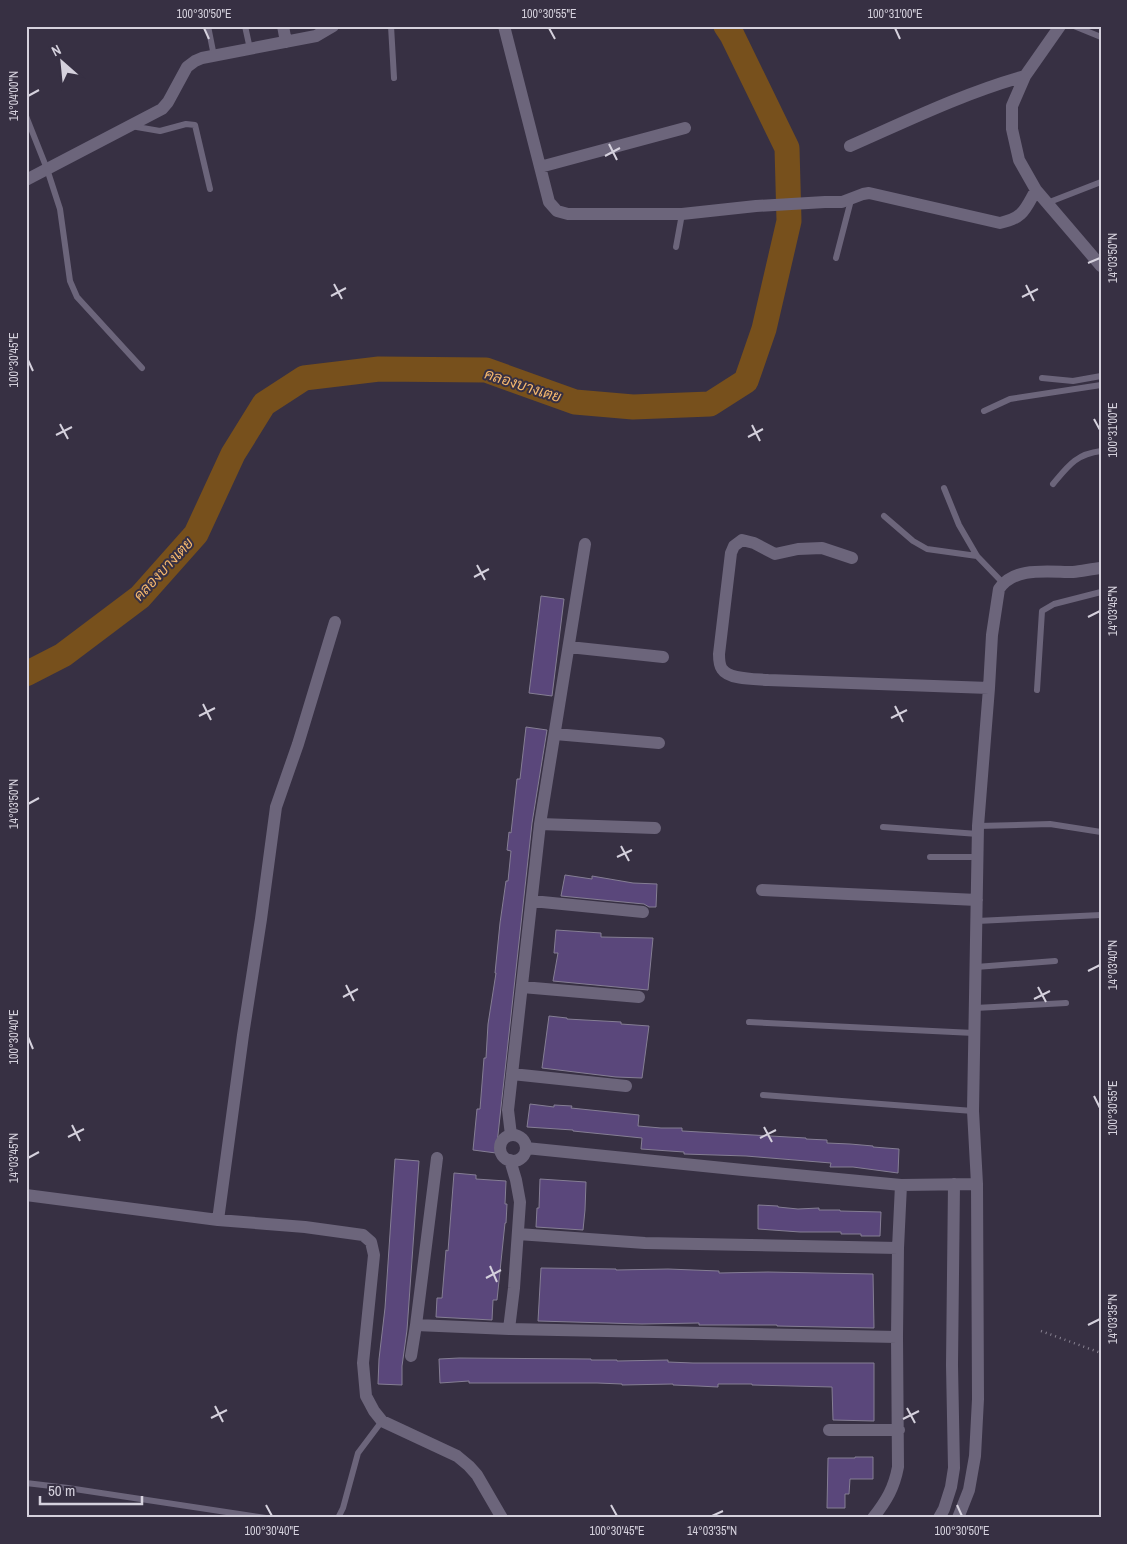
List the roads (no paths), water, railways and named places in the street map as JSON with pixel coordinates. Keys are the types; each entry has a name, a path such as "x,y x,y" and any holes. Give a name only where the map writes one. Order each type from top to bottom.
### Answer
{"street":[{"path":"283,26 286,42"},
{"path":"26,180 154,114 168,102 187,67 195,61 316,36 333,26"},
{"path":"504,26 549,202 557,211 568,214 682,214 756,206 842,202 863,194 876,194 1000,223 1020,216 1036,190"},
{"path":"1060,26 1025,76 1012,106 1012,129 1019,160 1036,190 1101,266"},
{"path":"850,146 969,94 1025,76"},
{"path":"540,168 686,128"},
{"path":"852,558 822,548 775,554 754,543 742,540 734,546 731,553 719,654 723,670 728,675 768,680 989,688"},
{"path":"511,1135 508,1110 540,824 585,544"},
{"path":"958,1518 969,1490 975,1456 978,1399 977,1184 973,1111 976,921 978,830 992,634 999,589 1011,577 1023,573 1076,572 1101,568"},
{"path":"218,1220 242,1035 262,919 276,807 298,744 335,622"},
{"path":"569,646 663,657"},
{"path":"555,734 659,743"},
{"path":"540,824 655,828"},
{"path":"762,890 977,900"},
{"path":"532,901 643,912"},
{"path":"522,987 639,997"},
{"path":"512,1074 626,1086"},
{"path":"511,1135 516,1135 525,1142 525,1153 516,1160 505,1158 500,1148 505,1138 511,1135"},
{"path":"526,1148 901,1185 977,1184"},
{"path":"411,1356 437,1158"},
{"path":"509,1329 520,1202 510,1160"},
{"path":"939,1518 951,1488 954,1468 952,1355 954,1184"},
{"path":"873,1518 884,1504 895,1483 898,1467 897,1337 901,1185"},
{"path":"26,1194 218,1220 363,1234 371,1242 374,1255 363,1363 366,1396 374,1412 382,1421 457,1456 469,1466 477,1475 502,1518"},
{"path":"518,1234 645,1243 898,1248"},
{"path":"416,1326 897,1337"},
{"path":"829,1430 898,1430"}],"lane":[{"path":"208,26 214,56"},
{"path":"245,26 250,49"},
{"path":"391,26 394,78"},
{"path":"1074,26 1101,37"},
{"path":"26,116 47,169 60,209 70,281 77,297 142,368"},
{"path":"130,126 160,131 186,124 195,125 210,190"},
{"path":"1047,203 1101,182"},
{"path":"836,258 851,200"},
{"path":"676,247 682,214"},
{"path":"1042,378 1073,381 1101,376"},
{"path":"984,411 1010,399 1101,385"},
{"path":"1053,484 1072,462 1079,457 1101,451"},
{"path":"944,488 959,525 977,556 1003,583"},
{"path":"884,516 913,541 927,549 977,556"},
{"path":"1037,690 1042,611 1054,604 1101,592"},
{"path":"883,827 978,830 1050,824 1101,832"},
{"path":"930,857 978,857"},
{"path":"976,921 1101,915"},
{"path":"976,966 1055,961"},
{"path":"975,1008 1066,1003"},
{"path":"749,1022 974,1033"},
{"path":"763,1095 973,1111"},
{"path":"338,1518 343,1508 358,1453 382,1421"},
{"path":"26,1483 266,1518"}],"waterway":[{"name":"คลองบางเตย","path":"26,674 63,655 140,597 196,534 233,454 264,404 304,378 379,369 486,370 575,402 633,407 710,404 746,381 764,329 789,221 787,148 726,26"}]}
